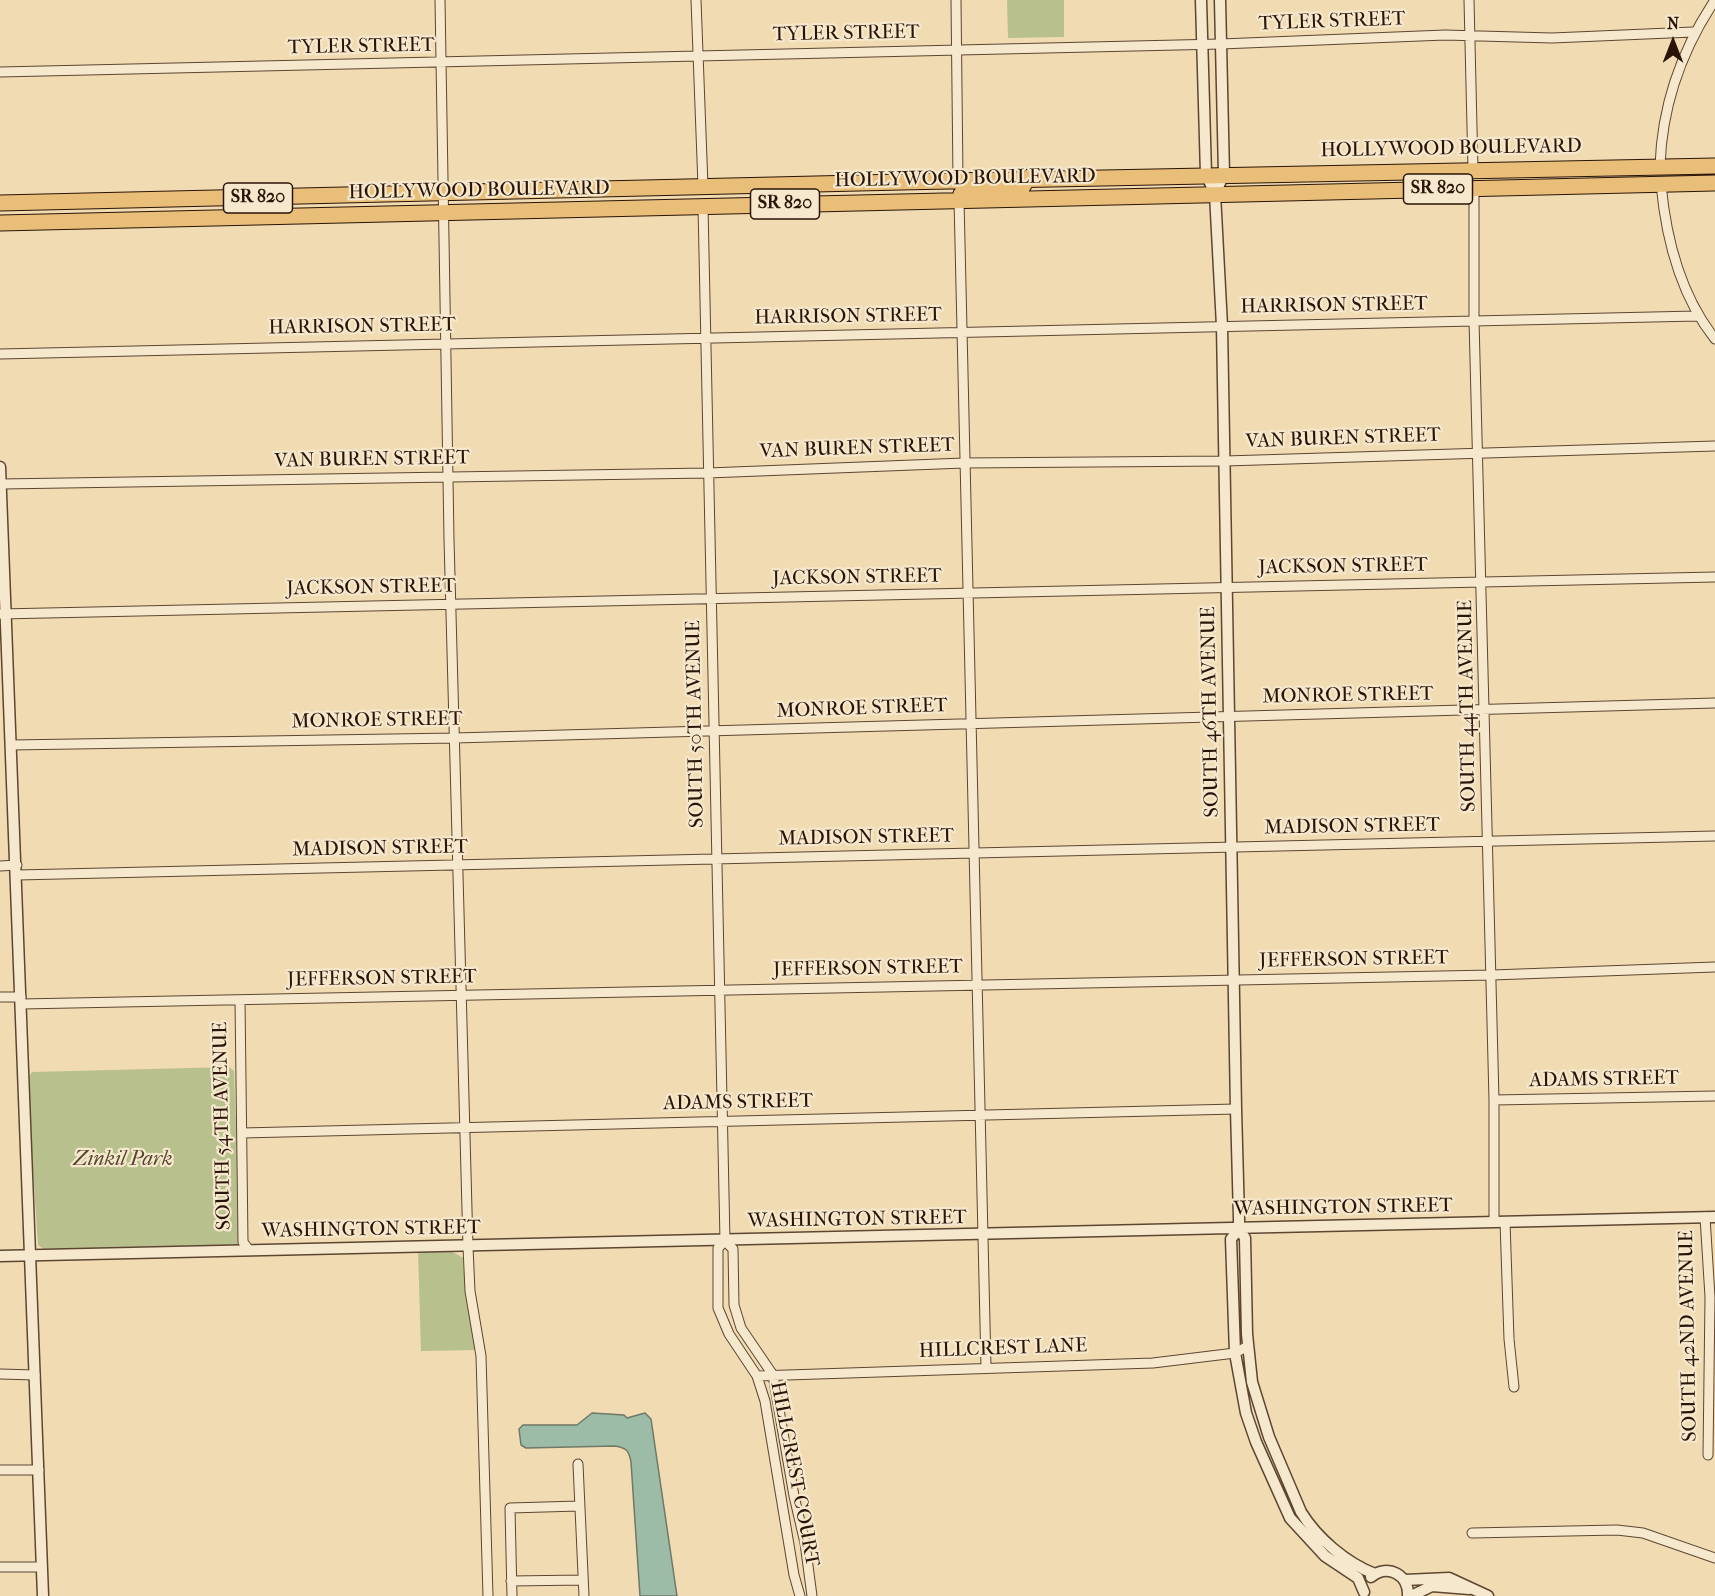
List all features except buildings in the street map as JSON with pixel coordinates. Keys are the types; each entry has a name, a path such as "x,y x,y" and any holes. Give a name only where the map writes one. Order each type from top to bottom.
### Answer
{"highway":[{"path":"1599,186 1612,176 1649,175 1656,173 1660,166"},
{"name":"HOLLYWOOD BOULEVARD","path":"0,223 446,203 703,186 1029,177 1715,166"},
{"path":"1474,188 1488,178 1540,178 1549,169"},
{"path":"1381,190 1404,182 1462,180 1472,174 1473,170"},
{"path":"1661,184 1673,173 1715,173"},
{"path":"959,200 961,195 975,189 1022,188 1029,177"},
{"path":"879,202 889,194 948,190 956,186 958,179"},
{"name":"HOLLYWOOD BOULEVARD","path":"0,203 446,203 636,208 1715,183"},
{"path":"703,206 708,197 768,194 779,184"},
{"path":"636,208 648,199 695,195 701,192 703,186"}],"street":[{"path":"440,0 446,203 451,604 468,1247 470,1291 481,1356 488,1596"},
{"path":"696,0 703,186"},
{"path":"956,0 958,179"},
{"path":"1201,0 1206,174 1215,194"},
{"path":"1215,194 1224,174 1220,0"},
{"path":"1469,0 1472,37 1473,170"},
{"path":"1660,166 1661,145 1671,91 1693,32 1715,0"},
{"name":"TYLER STREET","path":"0,72 1472,37 1551,38 1693,32"},
{"path":"1661,184 1672,248 1697,316 1715,339"},
{"name":"SOUTH 44TH AVENUE","path":"1474,188 1474,320 1492,975 1494,1222"},
{"name":"SOUTH 46TH AVENUE","path":"1215,194 1222,326 1239,1229 1245,1238 1248,1346 1259,1409 1301,1512 1310,1526 1333,1548 1362,1569 1375,1574 1389,1571 1405,1580 1440,1577 1458,1580 1483,1593"},
{"path":"959,200 978,1115 986,1367"},
{"name":"SOUTH 50TH AVENUE","path":"703,206 725,1241"},
{"name":"HARRISON STREET","path":"0,354 1697,316"},
{"name":"VAN BUREN STREET","path":"1,484 708,473 964,463 1225,461 1715,446"},
{"path":"0,467 2,614 17,870 43,1596"},
{"name":"JACKSON STREET","path":"2,614 1715,577"},
{"name":"MONROE STREET","path":"10,745 455,738 1715,703"},
{"name":"MADISON STREET","path":"0,866 17,870 458,865 1715,836"},
{"name":"JEFFERSON STREET","path":"0,997 21,1001 240,1000 1492,975 1715,967"},
{"name":"SOUTH 54TH AVENUE","path":"240,1000 243,1242 249,1250"},
{"name":"ADAMS STREET","path":"1494,1100 1715,1096"},
{"name":"ADAMS STREET","path":"242,1133 1236,1109"},
{"name":"WASHINGTON STREET","path":"0,1256 1710,1217"},
{"name":"SOUTH 42ND AVENUE","path":"1708,1455 1712,1285 1710,1217"},
{"path":"1505,1222 1509,1339 1514,1387"},
{"name":"SOUTH 46TH AVENUE","path":"1239,1229 1231,1239 1235,1353 1246,1413 1290,1518 1324,1556 1358,1578 1364,1594"},
{"name":"HILLCREST COURT","path":"800,1596 794,1575 765,1401 757,1376 729,1334 718,1308 718,1248 725,1241 733,1249 734,1305 741,1328 773,1375 794,1496 805,1543 812,1596"},
{"name":"HILLCREST LANE","path":"757,1376 1153,1363 1235,1353 1248,1346"},
{"path":"0,1374 36,1375"},
{"path":"578,1464 584,1596"},
{"path":"0,1470 39,1470"},
{"path":"512,1596 510,1508 579,1506"},
{"path":"1472,1533 1617,1530 1642,1533 1715,1558"},
{"path":"0,1567 42,1567"},
{"path":"1364,1594 1369,1578 1375,1574"},
{"path":"511,1581 583,1580"},
{"path":"1405,1580 1410,1596 1432,1586 1483,1593"}],"green space":[{"path":"1007,0 1064,0 1064,37 1008,38"},
{"name":"Zinkil Park","path":"229,1067 234,1071 240,1239 236,1247 45,1250 38,1245 27,1080 32,1072"},
{"path":"418,1252 453,1252 463,1258 466,1300 477,1350 421,1351"}],"shaded area":[{"path":"592,1413 624,1415 627,1418 645,1413 651,1419 677,1596 640,1596 631,1462 626,1450 615,1446 526,1448 521,1445 519,1429 523,1425 577,1425"}]}
